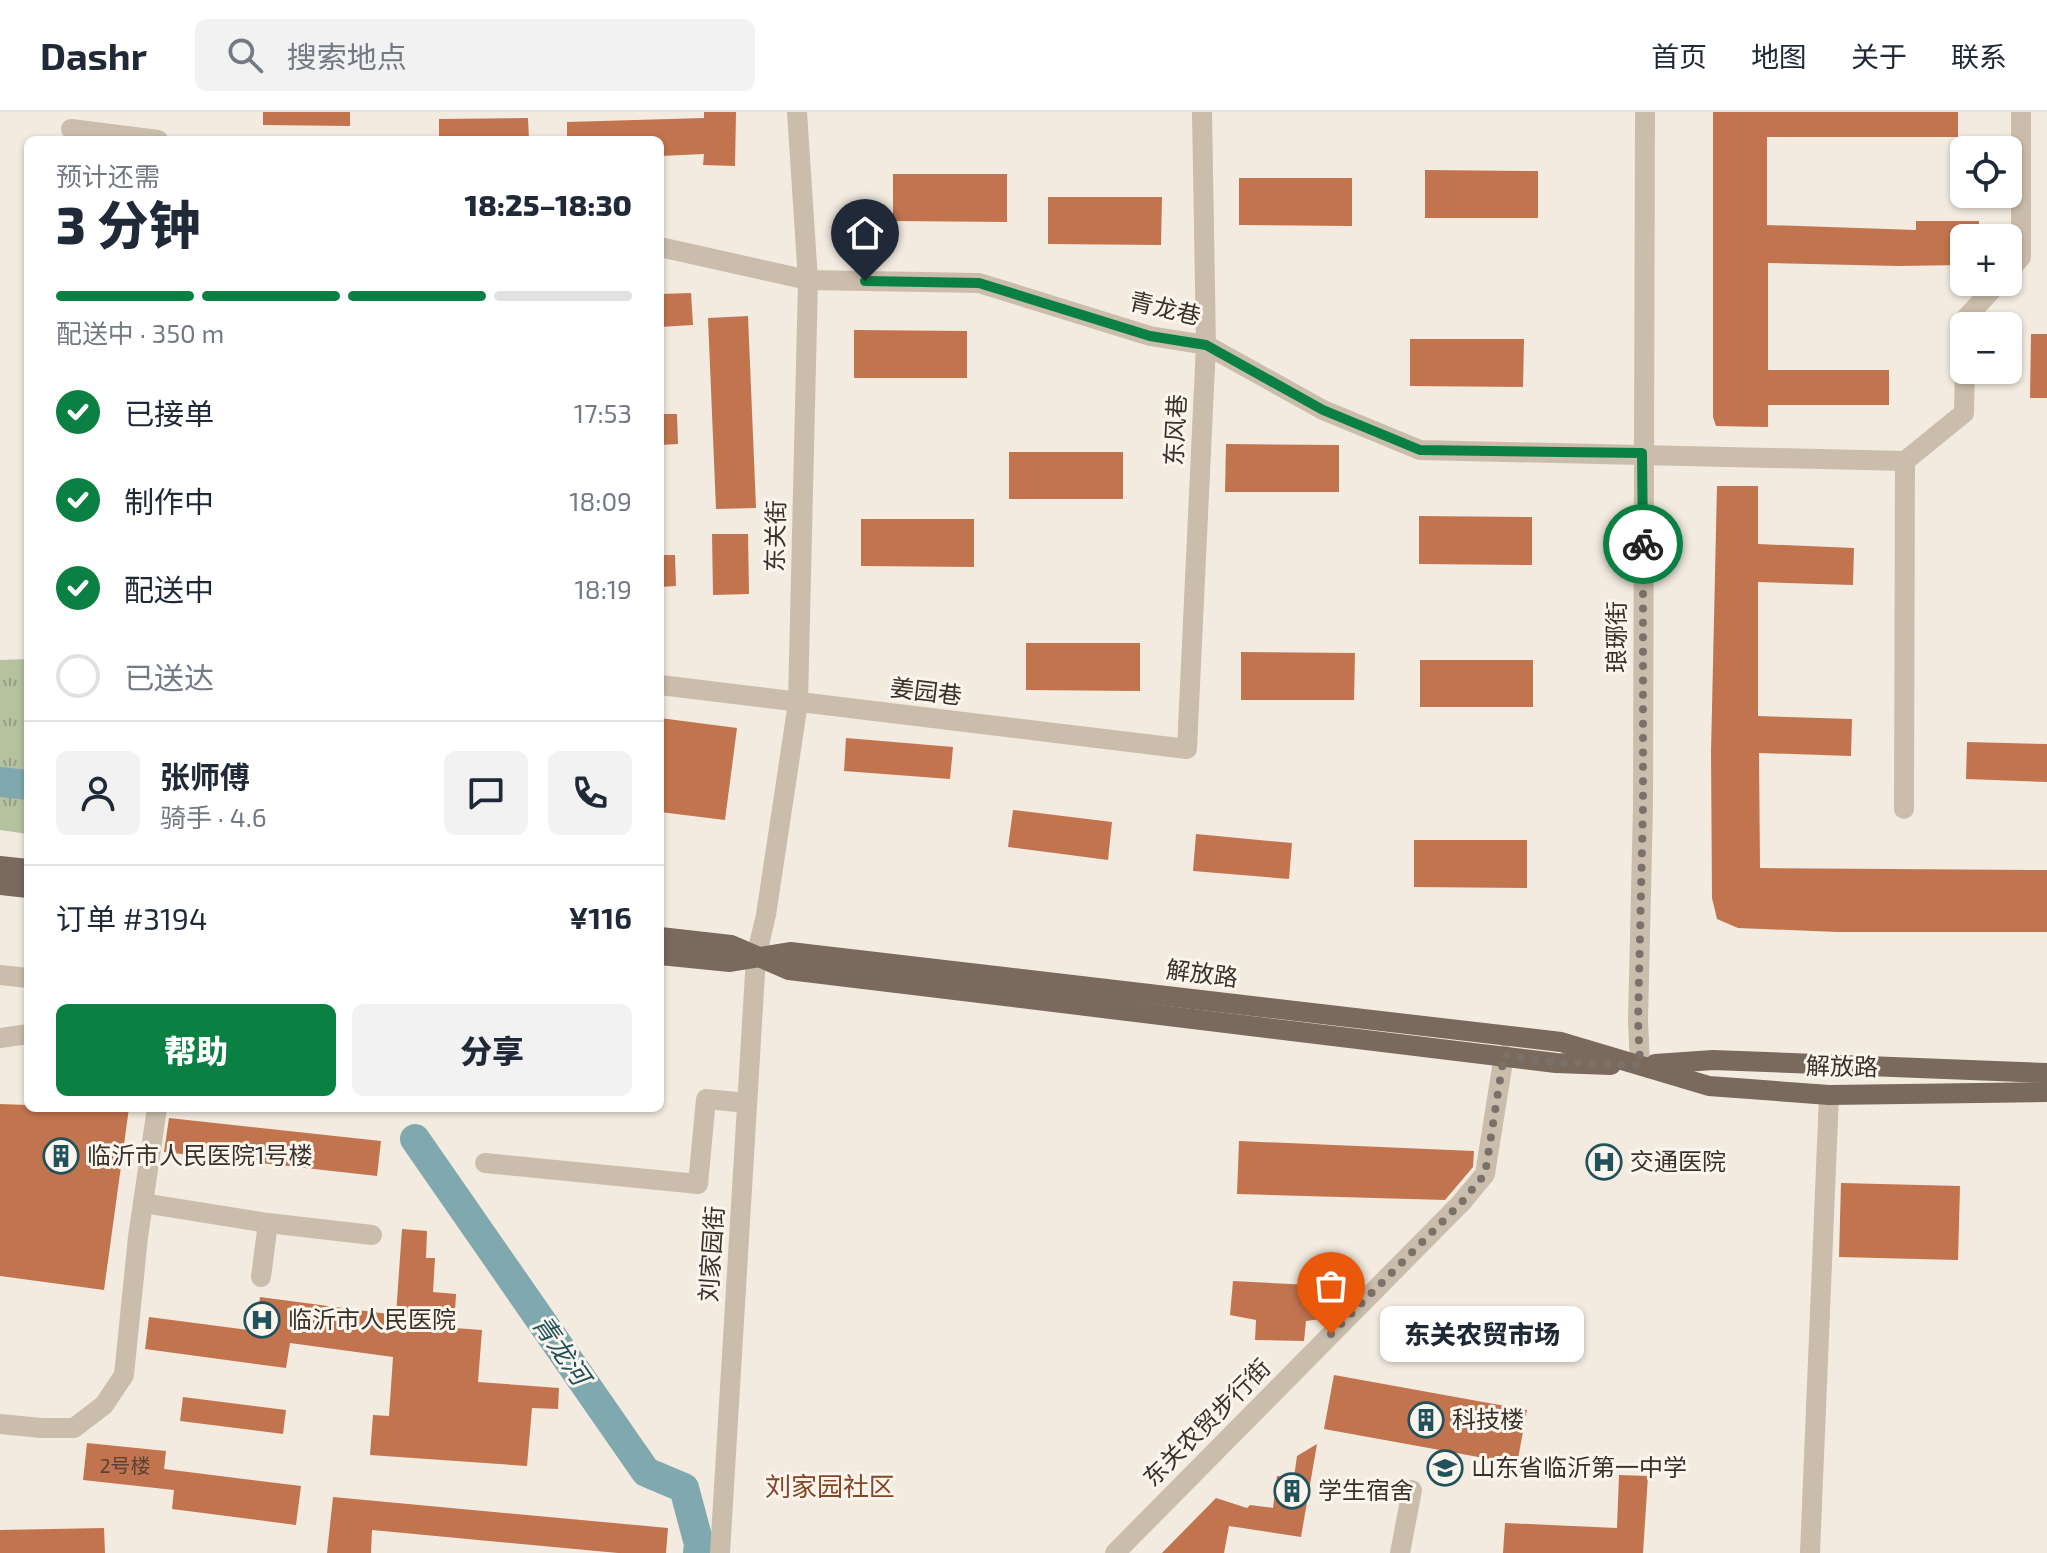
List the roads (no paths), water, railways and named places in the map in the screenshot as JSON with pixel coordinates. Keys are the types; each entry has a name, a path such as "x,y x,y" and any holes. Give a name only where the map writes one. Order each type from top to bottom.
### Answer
{"main road":[{"path":"0,866 24,869"},
{"path":"0,885 24,888"},
{"name":"解放路","path":"664,937 731,945 789,970 1556,1063 1640,1065 1713,1060 2047,1073"},
{"name":"解放路","path":"664,955 730,962 790,952 1561,1042 1709,1086 1829,1095 2047,1092"},
{"path":"1991,1073 2047,1059"}],"street":[{"name":"东关街","path":"756,957 767,906 798,703 808,280 797,112"},
{"name":"东风巷","path":"1187,749 1206,345 1202,112"},
{"name":"琅琊街","path":"1640,1065 1645,112"},
{"path":"2021,112 2021,224"},
{"path":"71,127 131,136"},
{"name":"青龙巷","path":"664,248 808,280 979,283 1150,336 1206,345 1323,410 1420,450 1905,461"},
{"path":"1971,312 1986,296"},
{"path":"1904,809 1905,461 1964,413 1965,384"},
{"name":"姜园巷","path":"664,686 1187,749"},
{"name":"刘家园街","path":"720,1553 756,957"},
{"path":"0,975 24,978"},
{"path":"0,1038 24,1035"},
{"name":"东关农贸步行街","path":"1115,1553 1461,1203 1485,1174 1504,1055"},
{"path":"1810,1553 1829,1095"},
{"path":"485,1163 698,1184 706,1099 747,1103"},
{"path":"0,1424 74,1428 104,1405 124,1375 131,1237 143,1203 156,1112"},
{"path":"143,1203 268,1223 372,1235"},
{"path":"261,1277 268,1223"},
{"path":"1400,1553 1412,1490"}],"waterway":[{"name":"青龙河","path":"0,782 24,785"},
{"name":"青龙河","path":"415,1139 646,1472 684,1488 699,1544 698,1553"}],"place":[{"name":"临沂市人民医院1号楼","path":"61,1156"},
{"name":"交通医院","path":"1604,1162"},
{"name":"临沂市人民医院","path":"262,1320"},
{"name":"东关农贸市场","path":"1331,1334"},
{"name":"科技楼","path":"1426,1420"},
{"name":"山东省临沂第一中学","path":"1445,1468"},
{"name":"学生宿舍","path":"1292,1491"}],"district":[{"name":"刘家园社区","path":"830,1487"}]}
